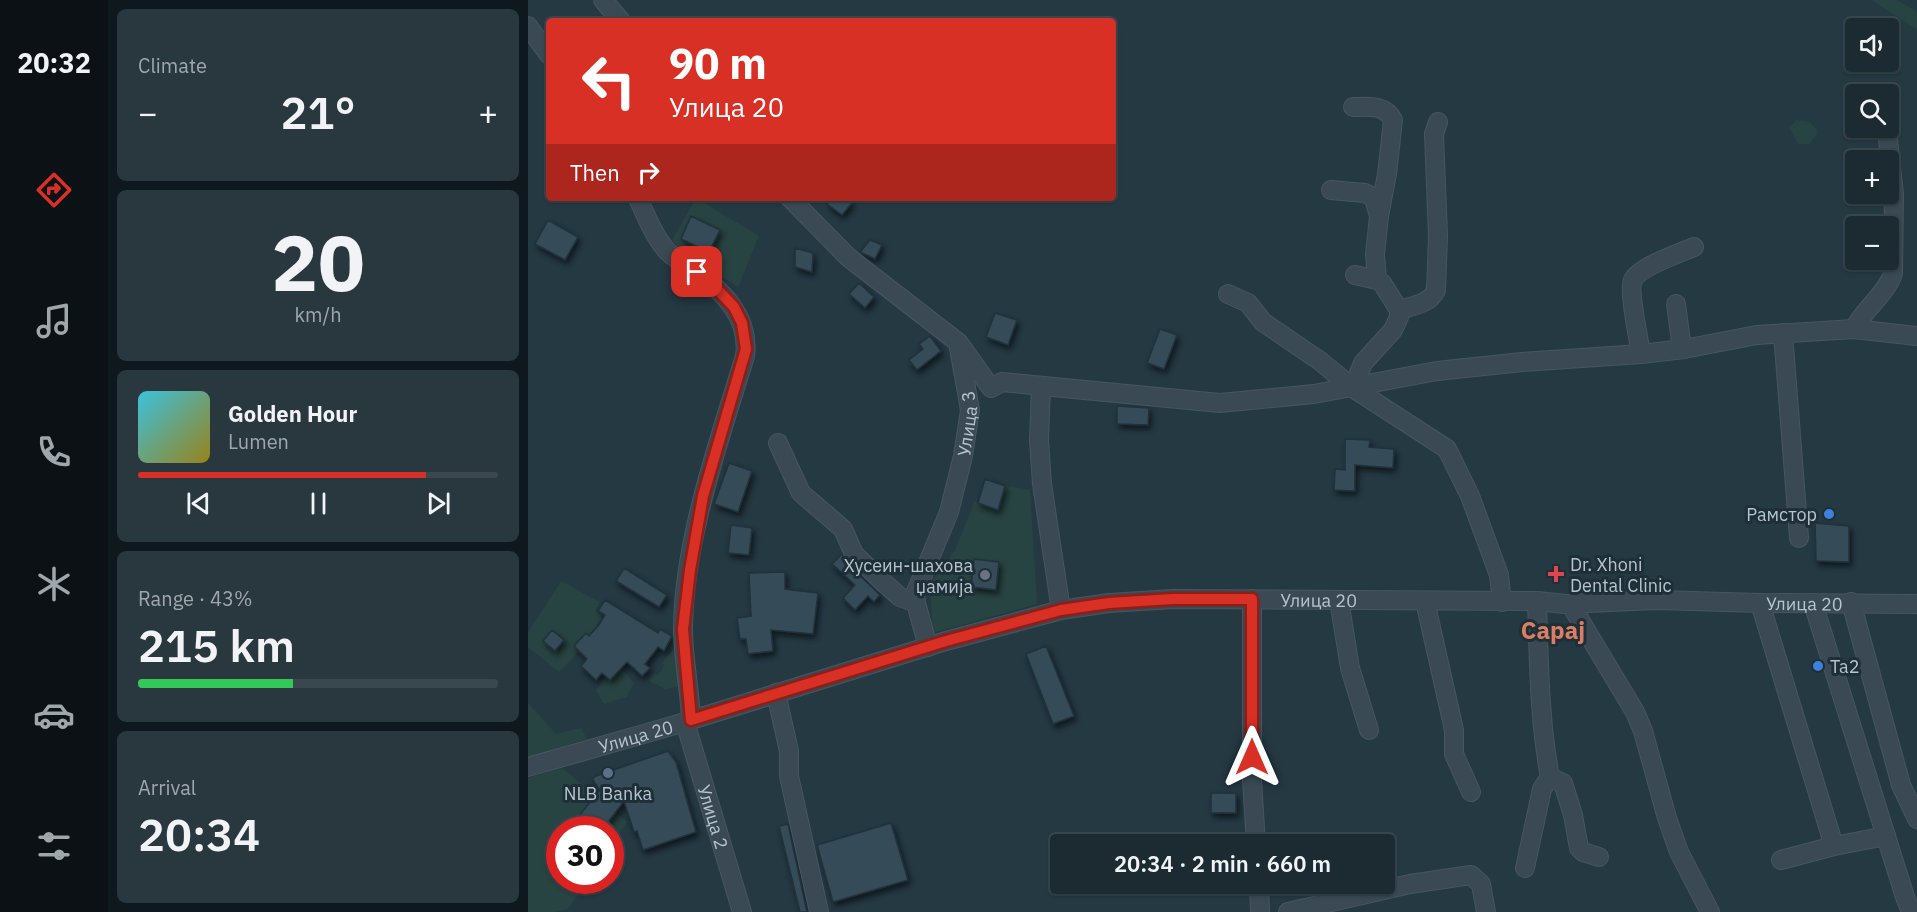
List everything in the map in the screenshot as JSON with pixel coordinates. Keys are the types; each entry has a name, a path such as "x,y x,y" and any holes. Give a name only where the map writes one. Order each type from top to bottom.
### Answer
{"street":[{"path":"603,0 618,18"},
{"path":"528,26 546,51"},
{"path":"1353,107 1380,108 1390,114 1393,120 1387,174 1375,242 1377,280"},
{"path":"1399,310 1427,300 1434,296 1436,291 1438,236 1434,134 1438,122"},
{"path":"1854,329 1866,309 1891,281 1893,273 1894,194 1888,138"},
{"path":"1331,190 1369,194 1374,198 1379,216"},
{"name":"Улица 2","path":"639,201 667,251 707,280 734,307 742,323 746,341 745,356 703,496 690,570 683,629 688,721 742,912"},
{"path":"793,201 848,257 959,343 991,388"},
{"path":"1641,354 1631,290 1633,279 1643,270 1694,246"},
{"path":"1353,388 1360,369 1369,355 1394,330 1399,310 1386,288 1377,280 1355,275"},
{"path":"1228,294 1248,303 1263,322 1320,361 1353,388 1437,441 1450,452 1470,496 1499,575 1502,602"},
{"path":"1676,304 1682,349"},
{"path":"970,410 980,396 1002,382 1221,404 1275,400 1353,388 1437,371 1522,362 1641,354 1757,335 1854,329 1917,336"},
{"path":"1783,333 1799,538"},
{"name":"Улица 3","path":"928,647 916,603 918,584 937,544 954,494 970,410 959,343"},
{"path":"1041,386 1042,484 1061,610"},
{"path":"778,442 801,493 843,529 854,554 883,582 900,597 916,603"},
{"path":"1252,599 1252,780 1255,834"},
{"name":"Улица 20","path":"528,767 688,721 928,647 1061,610 1109,603 1252,599 1537,601 1565,604 1657,600 1917,604"},
{"path":"1339,600 1350,668 1370,730"},
{"path":"1425,600 1454,730 1454,754 1471,792"},
{"path":"1525,868 1542,789 1550,777 1540,696 1537,601"},
{"path":"1851,602 1901,785 1917,819"},
{"path":"1577,603 1575,612 1635,711 1679,852 1710,912"},
{"path":"1760,603 1834,846"},
{"path":"1813,603 1911,912"},
{"path":"776,693 789,751 789,776 819,912"},
{"path":"1550,777 1563,783 1568,794 1579,848 1583,852 1599,857"},
{"path":"1781,860 1834,846 1886,836"},
{"path":"1288,912 1344,906 1410,884 1471,875 1481,884 1485,912"},
{"path":"1259,894 1260,912"}],"green space":[{"path":"1871,0 1897,0 1917,12 1917,29"},
{"path":"1797,120 1810,122 1817,130 1816,136 1809,144 1798,144 1789,127"},
{"path":"694,201 701,201 759,236 738,287 684,253 672,240"},
{"path":"1004,485 1030,490 1037,604 933,633 930,584 955,550 975,501 998,510"},
{"path":"561,581 600,602 595,611 603,616 589,636 586,634 574,646 579,651 559,672 528,647 528,633"},
{"path":"676,646 680,686 665,689 648,680 654,673 658,675 665,665 662,663"},
{"path":"621,668 634,683 626,697 604,704 596,690 606,676"},
{"path":"528,703 556,734 581,728 587,739 528,757"},
{"path":"562,768 620,816 546,816 546,894 578,894 568,909 553,912 528,912 528,778"}],"building":[{"path":"829,201 852,203 842,215 827,204"},
{"path":"691,216 720,230 709,252 681,239"},
{"path":"548,220 578,237 565,260 535,244"},
{"path":"870,240 882,245 875,259 860,252"},
{"path":"795,248 813,253 812,272 795,267"},
{"path":"859,283 874,297 865,308 849,294"},
{"path":"995,313 1017,320 1008,345 986,337"},
{"path":"1160,329 1177,335 1164,369 1147,363"},
{"path":"930,336 941,351 917,370 909,360 923,349 919,344"},
{"path":"1117,406 1149,408 1148,425 1117,424"},
{"path":"1345,439 1370,440 1369,447 1394,449 1393,468 1355,465 1355,491 1334,490 1335,469 1345,470"},
{"path":"729,463 752,471 738,512 714,504"},
{"path":"985,479 1005,486 998,510 978,503"},
{"path":"1815,523 1849,526 1849,562 1816,561"},
{"path":"731,525 752,528 749,555 728,553"},
{"path":"842,554 846,562 880,595 874,602 868,596 855,610 843,598 855,585 832,564"},
{"name":"Хусеин-шахова џамија","path":"974,559 999,562 996,590 971,587"},
{"path":"624,568 667,595 659,607 616,581"},
{"path":"785,572 785,589 818,593 813,634 771,630 773,651 748,654 746,639 740,639 737,618 751,616 749,573"},
{"path":"605,600 658,633 660,629 672,636 664,651 658,647 645,664 650,668 642,676 627,662 610,680 602,673 596,680 581,666 587,659 574,646 586,633 589,636 598,626 605,615 598,611"},
{"path":"552,630 564,640 555,651 543,641"},
{"path":"1046,646 1074,716 1053,724 1026,654"},
{"path":"668,751 676,762 696,832 643,850 637,831 634,832 624,801 613,816 579,816 600,790 592,779"},
{"path":"1211,793 1236,793 1236,813 1211,813"},
{"path":"891,823 908,880 833,902 817,845"},
{"path":"788,824 807,912 800,912 779,826"}],"place":[{"name":"Рамстор","path":"1829,514"},
{"name":"Dr. Xhoni Dental Clinic","path":"1556,574"},
{"name":"Хусеин-шахова џамија","path":"985,575"},
{"name":"Ta2","path":"1818,666"},
{"name":"NLB Banka","path":"608,773"}],"district":[{"name":"Сарај","path":"1553,630"}],"route":[{"path":"697,272 734,307 742,323 746,349 703,496 695,532 683,629 691,720 946,641 1061,610 1109,603 1173,599 1252,599 1252,757"}]}
